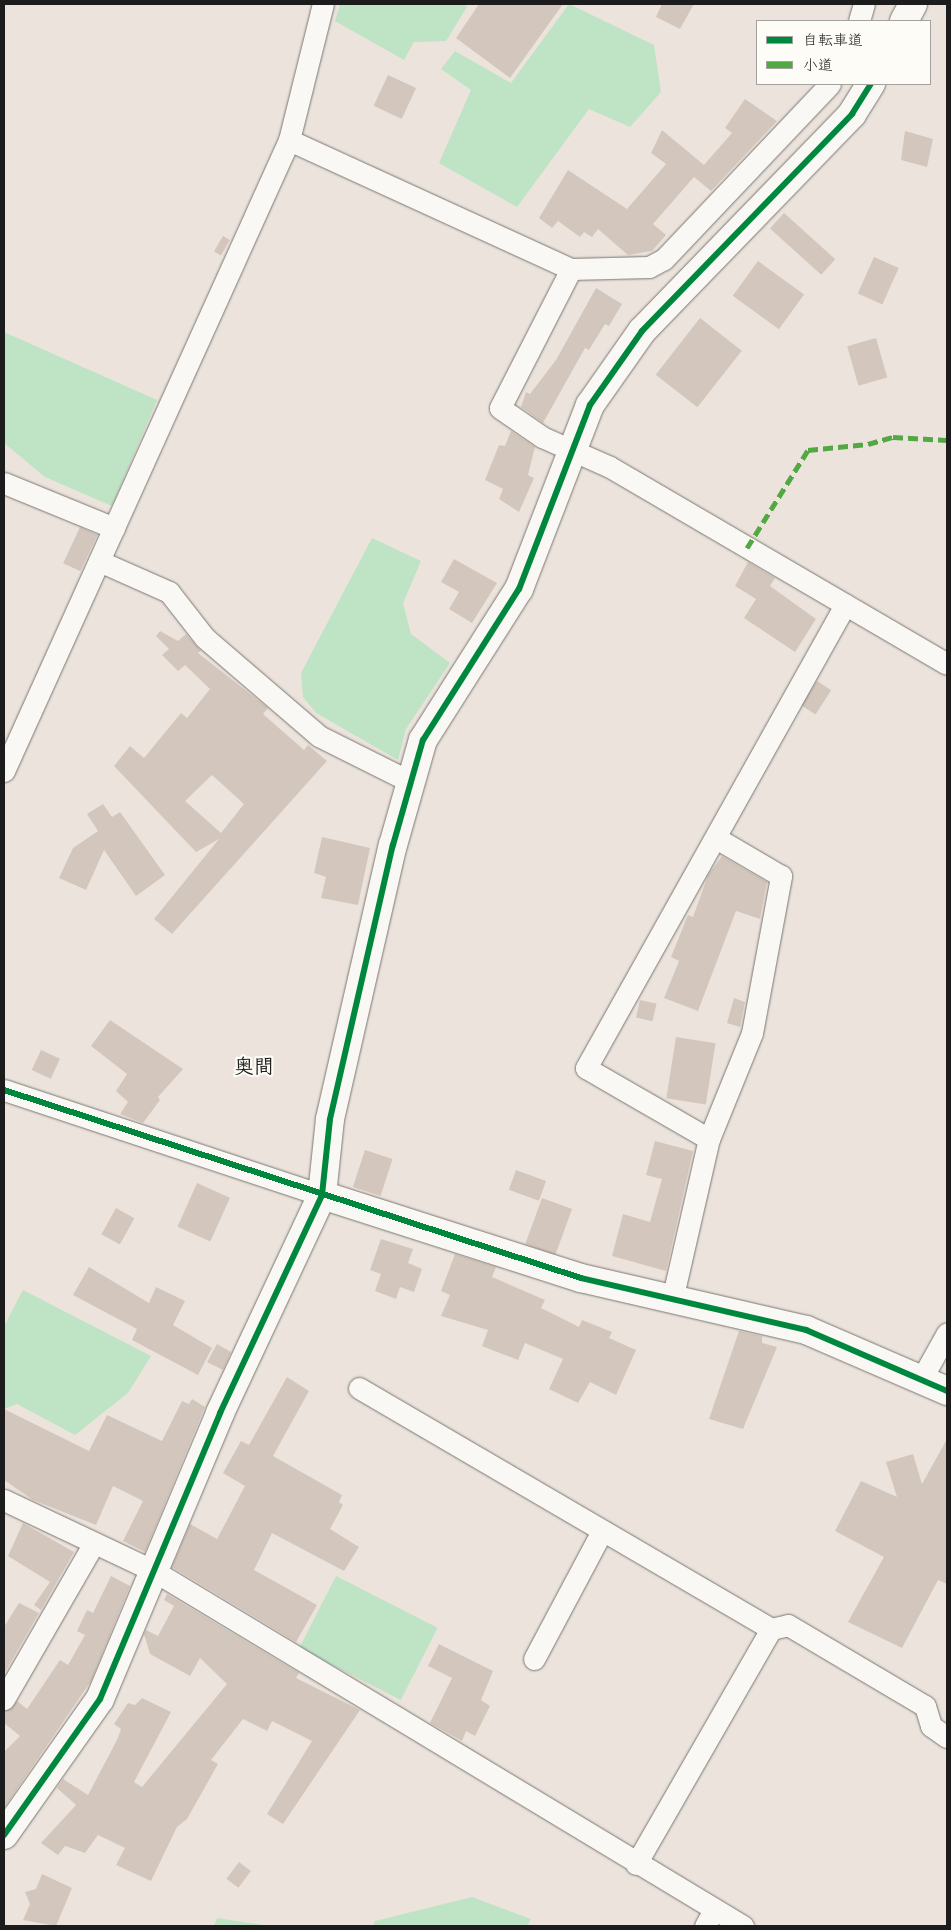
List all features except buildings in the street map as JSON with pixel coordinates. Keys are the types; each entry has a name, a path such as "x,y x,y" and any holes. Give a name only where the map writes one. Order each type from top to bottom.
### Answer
{"street":[{"path":"4,771 289,140 323,4"},
{"path":"859,20 864,4"},
{"path":"905,20 913,4"},
{"path":"289,140 571,269 649,267 664,259 829,85"},
{"path":"4,1835 100,1699 220,1413 322,1195 330,1119 409,781 424,740 519,589 574,452 590,406 642,331 852,114 863,86"},
{"path":"571,269 500,408 542,437 610,467 947,664"},
{"path":"4,482 114,528"},
{"path":"99,561 169,592 205,638 319,736 409,781"},
{"path":"709,1139 586,1068 845,606"},
{"path":"672,1300 709,1139 752,1033 781,876 716,838"},
{"path":"4,1090 581,1278 806,1330 922,1378 947,1391"},
{"path":"922,1378 947,1333"},
{"path":"359,1388 602,1533 771,1629 788,1625 925,1706 930,1726 947,1737"},
{"path":"4,1500 154,1571 636,1864 710,1918 743,1926"},
{"path":"534,1659 602,1533"},
{"path":"4,1699 52,1623 94,1542"},
{"path":"636,1864 771,1629"}],"green space":[{"path":"340,4 465,4 467,7 446,41 414,42 404,60 335,21"},
{"path":"569,4 654,45 661,92 630,127 589,109 517,207 439,163 471,90 441,69 455,51 511,83"},
{"path":"4,332 157,400 112,506 45,477 4,443"},
{"path":"372,538 421,561 403,603 411,634 450,663 406,729 398,760 316,713 303,697 301,673"},
{"path":"23,1290 151,1356 128,1393 75,1435 17,1404 4,1409 4,1326"},
{"path":"336,1576 438,1628 401,1700 299,1648"},
{"path":"472,1897 531,1919 527,1926 373,1926 375,1921"},
{"path":"217,1918 270,1926 214,1926"}],"marked path":[{"path":"747,548 808,450 868,444 893,437 947,440"}],"cycle path":[{"path":"4,1835 100,1699 220,1413 322,1195 330,1119 393,845 423,740 519,589 590,405 642,331 852,114 870,85"},
{"path":"4,1090 581,1278 806,1330 947,1391"}],"district":[{"name":"奥間","path":"254,1067"}]}
